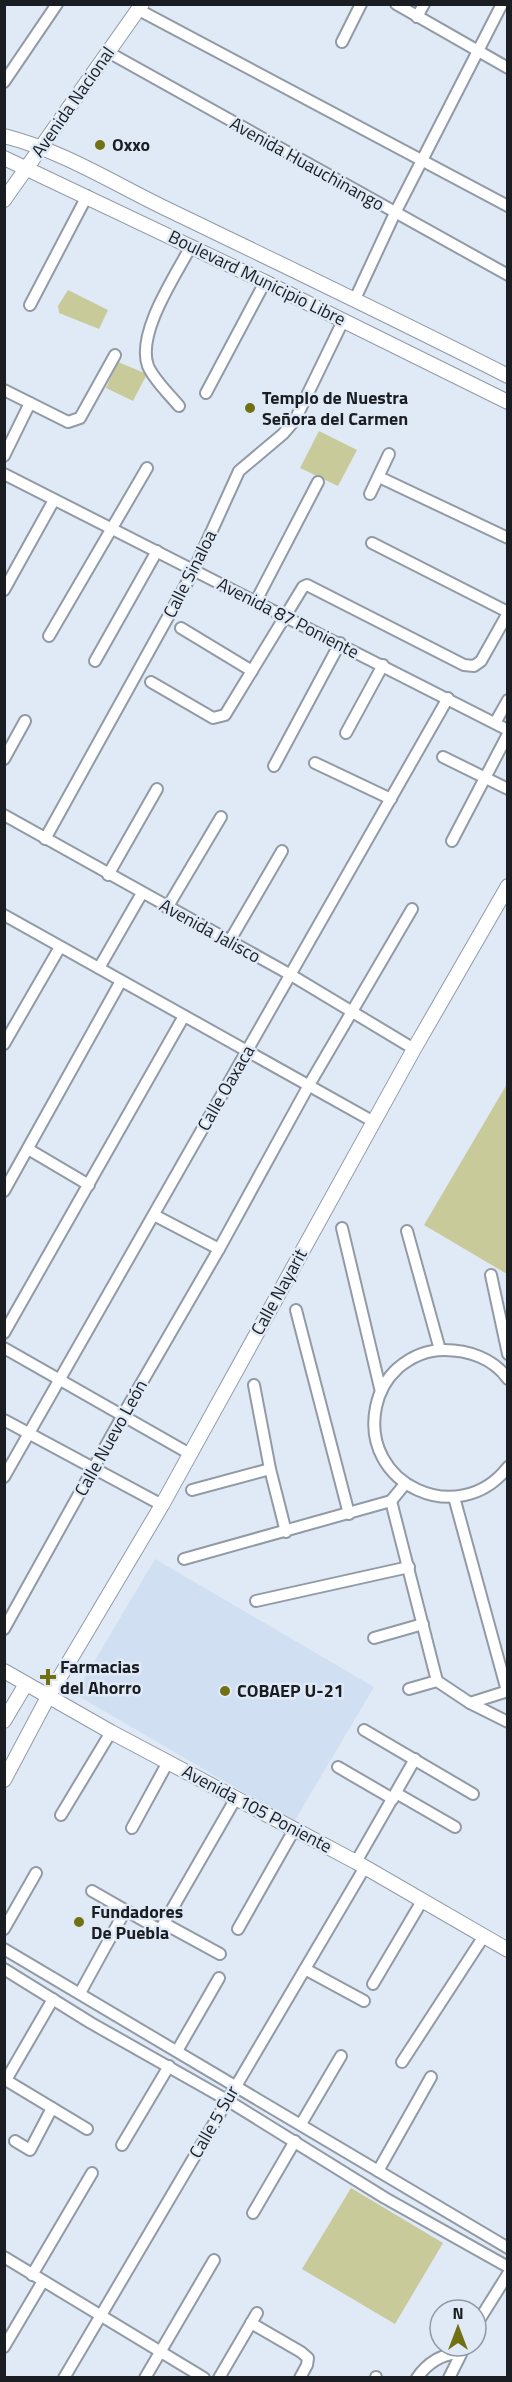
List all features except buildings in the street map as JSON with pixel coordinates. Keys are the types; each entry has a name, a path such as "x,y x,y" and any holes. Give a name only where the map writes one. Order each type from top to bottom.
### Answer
{"street":[{"path":"4,82 57,4"},
{"path":"342,42 361,4"},
{"path":"396,4 507,68"},
{"path":"417,17 424,4"},
{"path":"355,299 395,213 502,4"},
{"path":"140,7 507,206"},
{"name":"Avenida Nacional","path":"4,200 140,7"},
{"name":"Avenida Huauchinango","path":"108,52 507,275"},
{"name":"Boulevard Municipio Libre","path":"4,136 42,147 123,189 355,299 507,376"},
{"name":"Boulevard Municipio Libre","path":"4,158 28,167 191,246 507,402"},
{"path":"30,305 87,196"},
{"path":"179,406 149,369 146,350 153,321 191,246"},
{"path":"206,393 265,282"},
{"name":"Calle Sinaloa","path":"45,839 194,570 239,471 283,434 295,420 344,321"},
{"path":"4,390 68,422 80,418 114,355"},
{"path":"4,456 30,403"},
{"path":"370,494 390,454"},
{"path":"49,636 147,468"},
{"name":"Avenida 87 Poniente","path":"4,474 448,698 495,723 507,732"},
{"path":"379,477 507,538"},
{"path":"256,601 318,482"},
{"path":"4,590 54,500"},
{"path":"151,682 213,718 225,715 307,585 464,665 474,666 481,661 507,612 372,543"},
{"path":"95,661 157,551"},
{"path":"181,628 252,671"},
{"path":"274,766 340,643"},
{"path":"346,733 383,665"},
{"name":"Calle Oaxaca","path":"4,1477 31,1434 448,698"},
{"path":"495,723 507,700"},
{"path":"4,759 25,721"},
{"path":"452,841 486,779 507,732"},
{"path":"443,757 507,789"},
{"path":"315,763 391,799"},
{"path":"108,875 157,789"},
{"name":"Avenida Jalisco","path":"4,815 167,908 291,975 414,1049"},
{"path":"167,908 221,817"},
{"path":"229,942 282,851"},
{"name":"Calle Nayarit","path":"4,1780 48,1696 162,1505 414,1049 507,886"},
{"path":"99,968 142,893"},
{"name":"Calle Nuevo León","path":"4,1629 93,1468 219,1249 350,1011 412,909"},
{"path":"4,915 374,1122"},
{"path":"4,1044 60,946"},
{"path":"4,1191 121,981"},
{"path":"4,1333 184,1016"},
{"path":"28,1149 89,1185"},
{"path":"154,1215 219,1249"},
{"path":"342,1228 381,1392"},
{"path":"407,1231 440,1350"},
{"path":"491,1275 507,1354"},
{"path":"296,1310 349,1514"},
{"path":"4,1348 190,1454"},
{"path":"507,1379 492,1363 476,1354 459,1350 440,1350 415,1357 394,1372 381,1392 374,1418 375,1437 381,1455 391,1471 405,1484 428,1495 454,1497 480,1490 492,1483 507,1467"},
{"path":"254,1385 270,1469 286,1532"},
{"path":"4,1420 162,1505"},
{"path":"192,1490 270,1469"},
{"path":"184,1559 391,1501 405,1484"},
{"path":"454,1497 507,1691 470,1703"},
{"path":"391,1501 437,1681 470,1703 507,1722"},
{"path":"256,1601 409,1567"},
{"path":"374,1638 423,1624"},
{"name":"Avenida 105 Poniente","path":"4,1671 111,1732 360,1864 507,1950"},
{"path":"409,1689 437,1681"},
{"path":"4,1721 26,1684"},
{"path":"364,1730 473,1794"},
{"path":"62,1815 111,1732"},
{"name":"Calle 5 Sur","path":"63,2378 305,1969 415,1759"},
{"path":"132,1828 168,1762"},
{"path":"338,1767 455,1827"},
{"path":"163,1927 236,1798"},
{"path":"238,1929 294,1830"},
{"path":"4,1929 36,1873"},
{"path":"92,1892 125,1911 220,1954"},
{"path":"373,1984 422,1901"},
{"path":"80,1993 125,1911"},
{"path":"402,2062 484,1936"},
{"path":"4,1948 507,2247"},
{"path":"18,1977 27,1962"},
{"path":"4,1969 227,2100 385,2198 507,2267"},
{"path":"305,1969 364,2001"},
{"path":"177,2051 219,1978"},
{"path":"53,1998 5,2080 87,2128"},
{"path":"137,2048 146,2033"},
{"path":"301,2124 341,2056"},
{"path":"122,2145 169,2066"},
{"path":"378,2171 431,2077"},
{"path":"15,2141 28,2150 31,2149 52,2108"},
{"path":"253,2213 295,2141"},
{"path":"321,2157 330,2142"},
{"path":"32,2275 92,2173"},
{"path":"477,2249 486,2235"},
{"path":"4,2257 204,2378"},
{"path":"145,2378 214,2260"},
{"path":"488,2305 507,2274"},
{"path":"4,2347 43,2281"},
{"path":"219,2378 257,2313"},
{"path":"251,2323 308,2358 300,2378"},
{"path":"417,2378 444,2354 461,2354 449,2378"}],"shaded area":[{"name":"COBAEP U-21","path":"155,1559 374,1687 294,1822 75,1694"}],"green space":[{"path":"68,290 108,310 99,329 59,313 58,306"},
{"path":"118,362 147,374 133,401 106,388"},
{"path":"319,431 357,450 338,486 300,468"},
{"path":"507,1084 508,1274 424,1225"},
{"path":"351,2188 443,2243 395,2324 302,2269"}],"place":[{"name":"Oxxo","path":"100,145"},
{"name":"Templo de Nuestra Señora del Carmen","path":"250,408"},
{"name":"Farmacias del Ahorro","path":"48,1677"},
{"name":"COBAEP U-21","path":"225,1691"},
{"name":"Fundadores De Puebla","path":"79,1922"}]}
